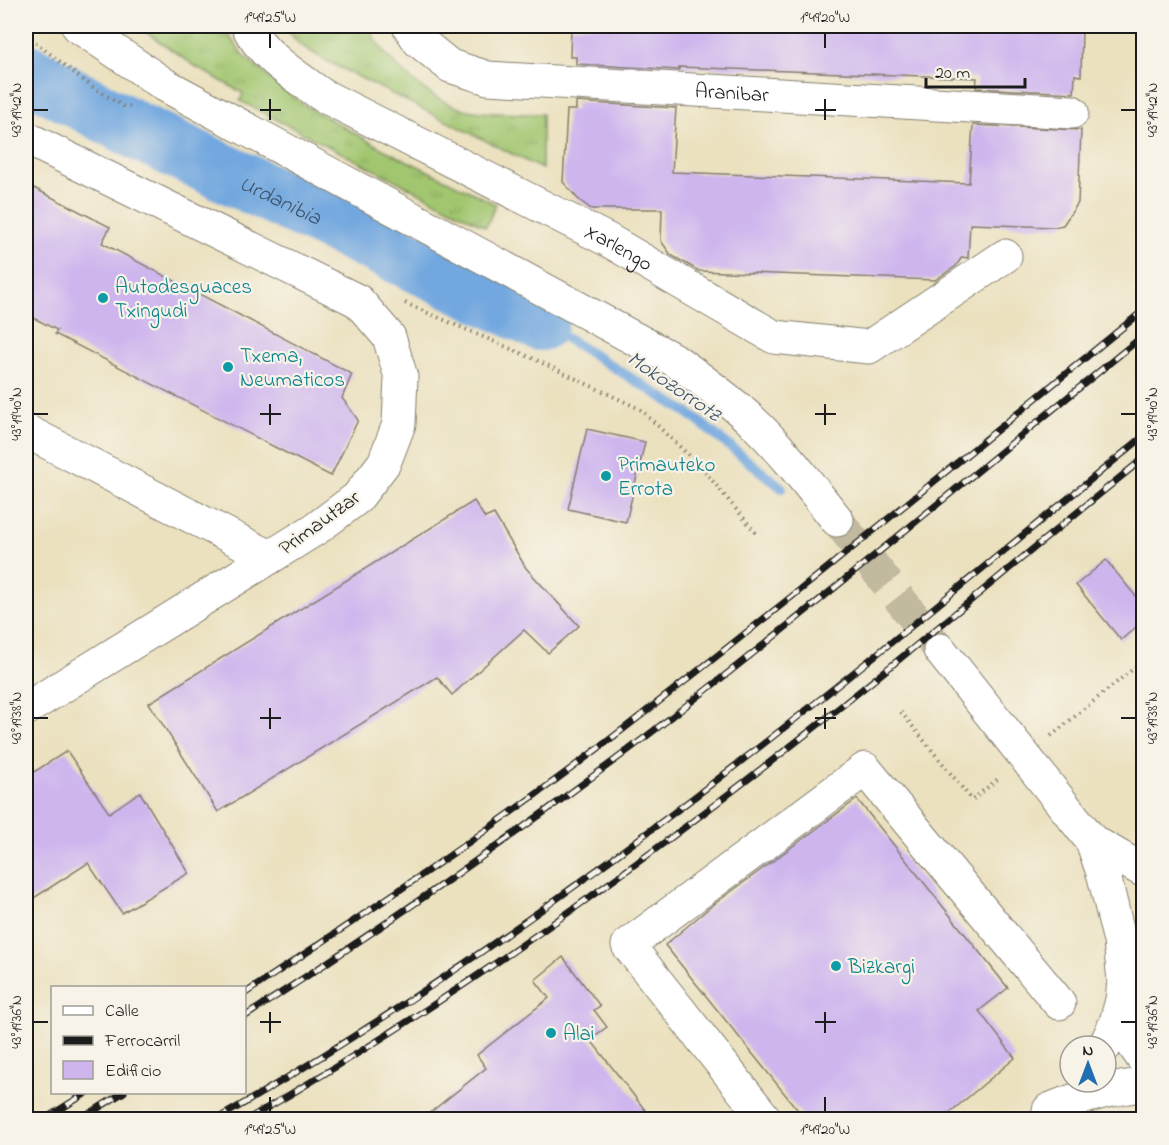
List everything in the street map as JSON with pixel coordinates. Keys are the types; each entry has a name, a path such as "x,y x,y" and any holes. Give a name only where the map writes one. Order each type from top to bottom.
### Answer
{"street":[{"path":"78,26 165,85 676,361 717,391 753,422 786,456 837,520"},
{"name":"Xarlengo","path":"248,26 255,40 288,70 322,95 608,240 774,337 869,346 1005,256"},
{"name":"Aranibar","path":"409,26 419,41 450,66 488,78 1072,112"},
{"name":"Primautzar","path":"26,138 358,301 388,337 401,377 399,424 384,463 357,498 316,528 26,710"},
{"path":"26,431 270,557"},
{"path":"940,650 1092,841 1114,910 1125,1021 1131,1041 1143,1060"},
{"path":"766,1119 628,945 866,769 1059,1003"},
{"path":"1092,841 1143,871"},
{"path":"1110,1034 1116,1022 1133,955 1143,940"},
{"path":"1044,1115 1079,1097 1110,1089 1143,1085"},
{"path":"1044,1115 1067,1094"}],"path":[{"path":"26,35 92,86 123,106 141,106"},
{"path":"901,712 972,800 1143,660"}],"green space":[{"path":"137,26 222,26 243,55 306,106 381,148 496,204 486,227 240,101 243,93 198,68"},
{"path":"284,26 369,26 384,52 396,65 439,99 477,112 542,114 542,169 323,59 299,44"}],"building":[{"path":"571,26 1082,26 1081,76 1075,75 1074,93 976,88 977,78 679,67 679,70 576,64 576,57 570,57"},
{"path":"576,102 676,108 672,172 969,183 973,125 1081,130 1078,203 1063,225 1055,227 970,224 968,258 962,257 956,266 935,280 699,271 671,255 661,241 662,209 591,209 578,199 563,182 567,110 576,110"},
{"name":"Txema, Neumaticos","path":"26,184 110,227 102,243 352,374 342,398 358,420 331,476 55,334 57,330 26,314"},
{"name":"Primauteko Errota","path":"587,429 645,442 626,522 568,509"},
{"path":"474,501 485,518 494,514 526,568 579,626 548,653 524,630 452,695 437,677 218,812 149,703"},
{"path":"1106,560 1143,605 1143,621 1121,640 1076,585"},
{"path":"67,751 109,813 140,792 189,873 122,913 88,863 26,903 26,777"},
{"name":"Bizkargi","path":"857,799 1008,988 979,1011 1015,1058 942,1119 805,1119 665,945 709,908"},
{"name":"Alai","path":"563,957 600,1006 594,1010 607,1027 590,1039 652,1119 422,1119 486,1068 477,1055 549,998 535,980"}],"waterway":[{"name":"Urdanibia","path":"26,72 139,132 540,322"},
{"name":"Mokozorrotz","path":"540,322 688,413 782,488"}],"tunnel":[{"path":"837,520 940,650"}],"railway":[{"path":"246,993 390,897 580,762 821,573 1144,310"},
{"path":"246,1016 440,886 631,748 825,595 1144,335"},
{"path":"215,1120 339,1046 460,967 578,884 807,709 1144,436"},
{"path":"246,1120 437,1002 623,873 845,704 1144,458"},
{"path":"43,1120 85,1094"},
{"path":"79,1120 121,1094"}],"place":[{"name":"Autodesguaces Txingudi","path":"103,298"},
{"name":"Txema, Neumaticos","path":"228,367"},
{"name":"Primauteko Errota","path":"606,476"},
{"name":"Bizkargi","path":"836,966"},
{"name":"Alai","path":"551,1033"}]}
